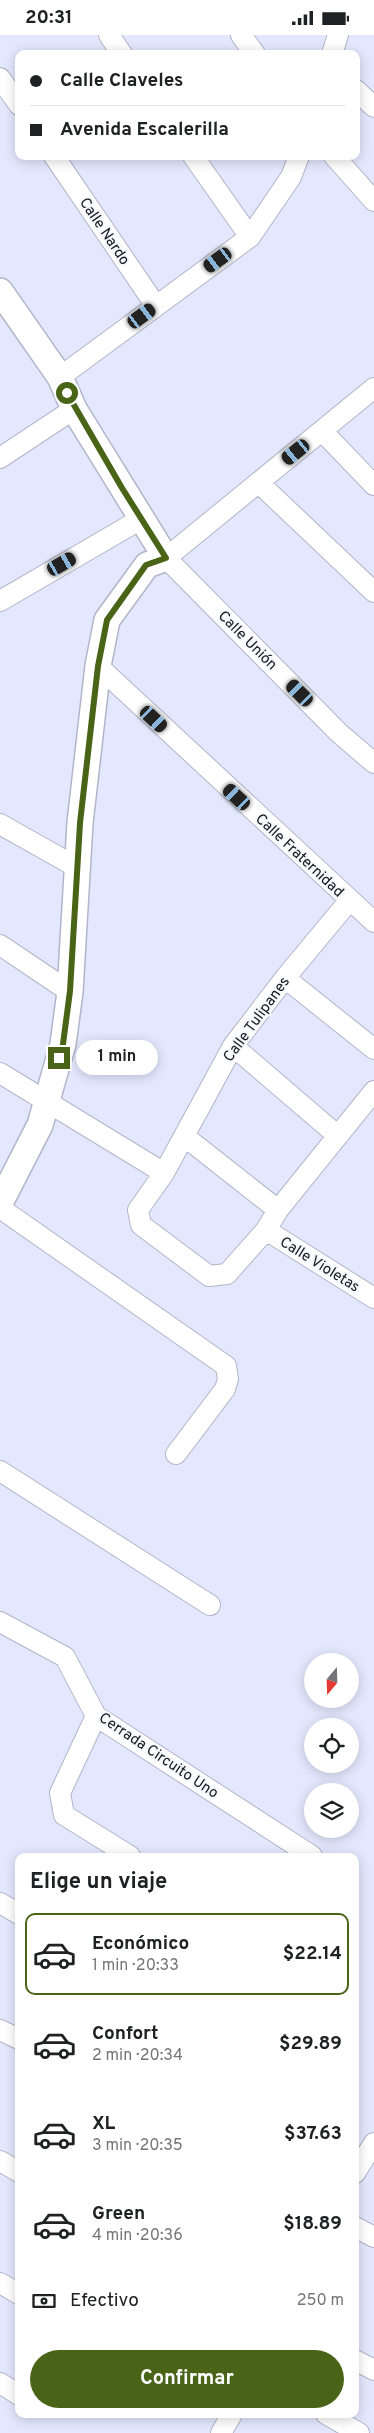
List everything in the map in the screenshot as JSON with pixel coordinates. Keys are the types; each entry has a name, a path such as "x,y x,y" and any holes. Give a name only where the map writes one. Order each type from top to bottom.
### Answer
{"main road":[{"path":"0,291 60,377 74,409 166,558 146,565 107,620 98,666 80,823 70,991 63,1044 40,1125 0,1203"}],"street":[{"path":"109,35 119,50"},
{"path":"241,35 252,50"},
{"path":"333,50 338,35"},
{"path":"0,78 15,99"},
{"path":"360,94 374,107"},
{"name":"Calle Nardo","path":"57,160 156,306"},
{"path":"196,160 250,237"},
{"path":"60,377 250,237 291,177 297,160"},
{"path":"338,160 374,201"},
{"path":"166,558 322,431 372,393"},
{"path":"0,458 74,409"},
{"path":"322,431 374,485"},
{"path":"259,483 374,592"},
{"path":"0,601 141,519"},
{"name":"Calle Unión","path":"166,558 339,733 374,763"},
{"name":"Calle Fraternidad","path":"98,666 349,901 374,922"},
{"path":"0,824 78,868"},
{"name":"Calle Tulipanes","path":"266,1229 227,1274 209,1276 140,1225 138,1210 164,1173 233,1046 285,978 349,901"},
{"path":"0,945 70,991"},
{"path":"285,978 374,1049"},
{"path":"233,1046 338,1136"},
{"path":"0,1073 46,1103 164,1173"},
{"path":"266,1229 278,1210 374,1091"},
{"path":"184,1136 278,1210"},
{"path":"0,1208 226,1366 228,1379 225,1389 176,1454"},
{"name":"Calle Violetas","path":"266,1229 365,1282 374,1298"},
{"path":"0,1471 210,1605"},
{"name":"Cerrada Circuito Uno","path":"0,1622 65,1657 96,1715 307,1853"},
{"path":"96,1715 60,1793 64,1815 125,1853"},
{"path":"0,1903 15,1912"},
{"path":"0,2030 15,2037"},
{"path":"359,2167 374,2143"},
{"path":"0,2161 15,2170"},
{"path":"359,2229 374,2237"},
{"path":"0,2283 15,2292"},
{"path":"359,2362 374,2370"},
{"path":"0,2383 15,2392"},
{"path":"221,2433 230,2418"},
{"path":"333,2418 359,2433"}],"route":[{"path":"59,1058 63,1044 70,991 80,823 98,666 107,620 146,565 166,558 74,409 67,393"}]}
